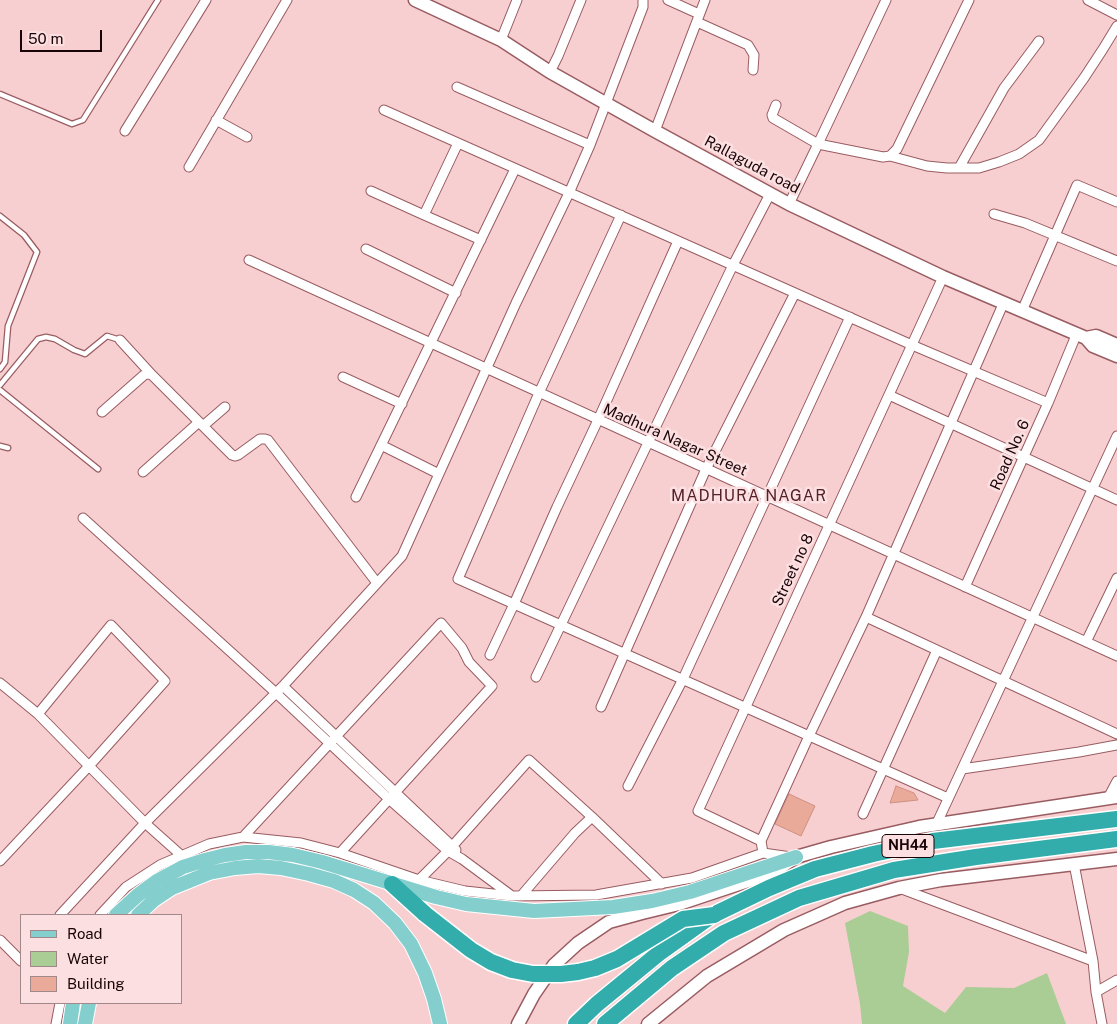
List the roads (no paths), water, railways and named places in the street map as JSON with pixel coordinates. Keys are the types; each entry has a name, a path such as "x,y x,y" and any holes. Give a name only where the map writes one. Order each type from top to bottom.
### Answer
{"highway":[{"name":"NH44","path":"576,1024 597,1004 658,954 714,915 769,888 815,869 933,841 1117,818"},
{"name":"NH44","path":"605,1024 672,968 724,933 799,898 894,870 976,857 1117,839"},
{"path":"392,884 425,914 471,950 491,962 512,970 533,974 578,972 595,968 617,959 683,919 714,915"}],"main road":[{"name":"Rallaguda road","path":"415,0 501,40 550,72 789,204 944,277 1022,311 1088,338 1117,345"},
{"name":"Rallaguda road","path":"1088,338 1117,356"},
{"path":"117,914 138,894 183,867 205,860 246,852 293,854 436,897 474,905 534,911 613,907 652,901 690,892 831,847 919,827 1113,798"},
{"path":"518,1024 534,994 554,965 578,943 609,922 679,904 772,873 796,857"},
{"path":"648,1024 707,976 784,930 845,903 899,888 941,880 1117,859"},
{"path":"139,914 154,900 172,888 209,873 235,868 258,866 281,868 334,881 354,890 374,904 395,923 411,944 425,973 440,1024"},
{"path":"70,1024 73,1004"},
{"path":"85,1024 89,1004"}],"street":[{"path":"125,131 206,0"},
{"path":"189,167 287,0"},
{"path":"501,40 517,0"},
{"path":"550,72 581,0"},
{"path":"61,914 145,823 283,686 402,556 516,303 590,145 643,7 643,0"},
{"path":"668,0 748,45 754,55 753,70"},
{"path":"655,131 705,0"},
{"path":"789,204 886,0"},
{"path":"890,156 897,149 969,0"},
{"path":"1088,0 1117,15"},
{"path":"776,105 772,115 773,118 818,144 883,157 890,156 927,166 979,168 1019,154 1039,140 1089,71 1117,26"},
{"path":"958,168 1004,88 1039,41"},
{"path":"457,87 590,145"},
{"path":"384,110 850,318 1048,403"},
{"path":"216,120 247,137"},
{"path":"424,215 458,143"},
{"path":"356,497 515,169"},
{"path":"1022,311 1077,185 1117,202"},
{"path":"372,191 481,240"},
{"path":"536,677 733,265 770,194"},
{"path":"994,214 1025,223 1117,261"},
{"path":"620,215 539,393 458,579 948,798"},
{"path":"490,655 678,241"},
{"path":"366,249 456,293"},
{"name":"Madhura Nagar Street","path":"249,260 1117,656"},
{"name":"Street no 8","path":"761,841 698,810 944,277"},
{"path":"600,707 706,469 795,293"},
{"path":"763,853 761,841 866,617 1004,302"},
{"path":"628,786 683,679 850,318"},
{"name":"Road No. 6","path":"966,587 1048,403 1088,338"},
{"path":"120,340 232,455 238,455 260,439 268,440 377,583"},
{"path":"102,412 144,375 152,375"},
{"path":"342,377 402,404"},
{"path":"889,395 1117,500"},
{"path":"143,472 225,406"},
{"path":"936,825 1117,436"},
{"path":"381,445 439,474"},
{"path":"83,518 276,692 389,799 450,849 516,896"},
{"path":"1086,642 1117,578"},
{"path":"866,617 1117,734"},
{"path":"243,838 441,623 462,648 469,662 492,686 340,853"},
{"path":"0,861 165,681 111,625 38,714"},
{"path":"863,814 937,650"},
{"path":"0,682 38,714 145,823 182,856"},
{"path":"283,686 396,792 450,849"},
{"path":"962,769 1069,754 1117,745"},
{"path":"420,880 530,760 662,884"},
{"path":"1113,798 1117,781"},
{"path":"516,896 592,817"},
{"path":"101,914 126,887 160,865 209,844 243,838 301,843 340,853 420,880 465,891 516,896 596,895 692,878 763,853 796,857"},
{"path":"1074,864 1093,961 1102,1024"},
{"path":"899,888 1093,961"},
{"path":"0,940 20,958"},
{"path":"1096,992 1117,980"},
{"path":"56,1024 60,1004"}],"lane":[{"path":"0,94 72,124 83,120 158,0"},
{"path":"0,216 24,234 37,252 8,326 5,362 0,369"},
{"path":"0,385 38,340 46,336 85,354 107,336 120,340"},
{"path":"0,390 98,469"},
{"path":"0,446 8,448"}],"water":[{"path":"870,911 908,926 909,952 903,986 945,1013 966,987 1014,988 1047,973 1066,1024 862,1024 845,923"}],"district":[{"name":"MADHURA NAGAR","path":"749,496"}]}
